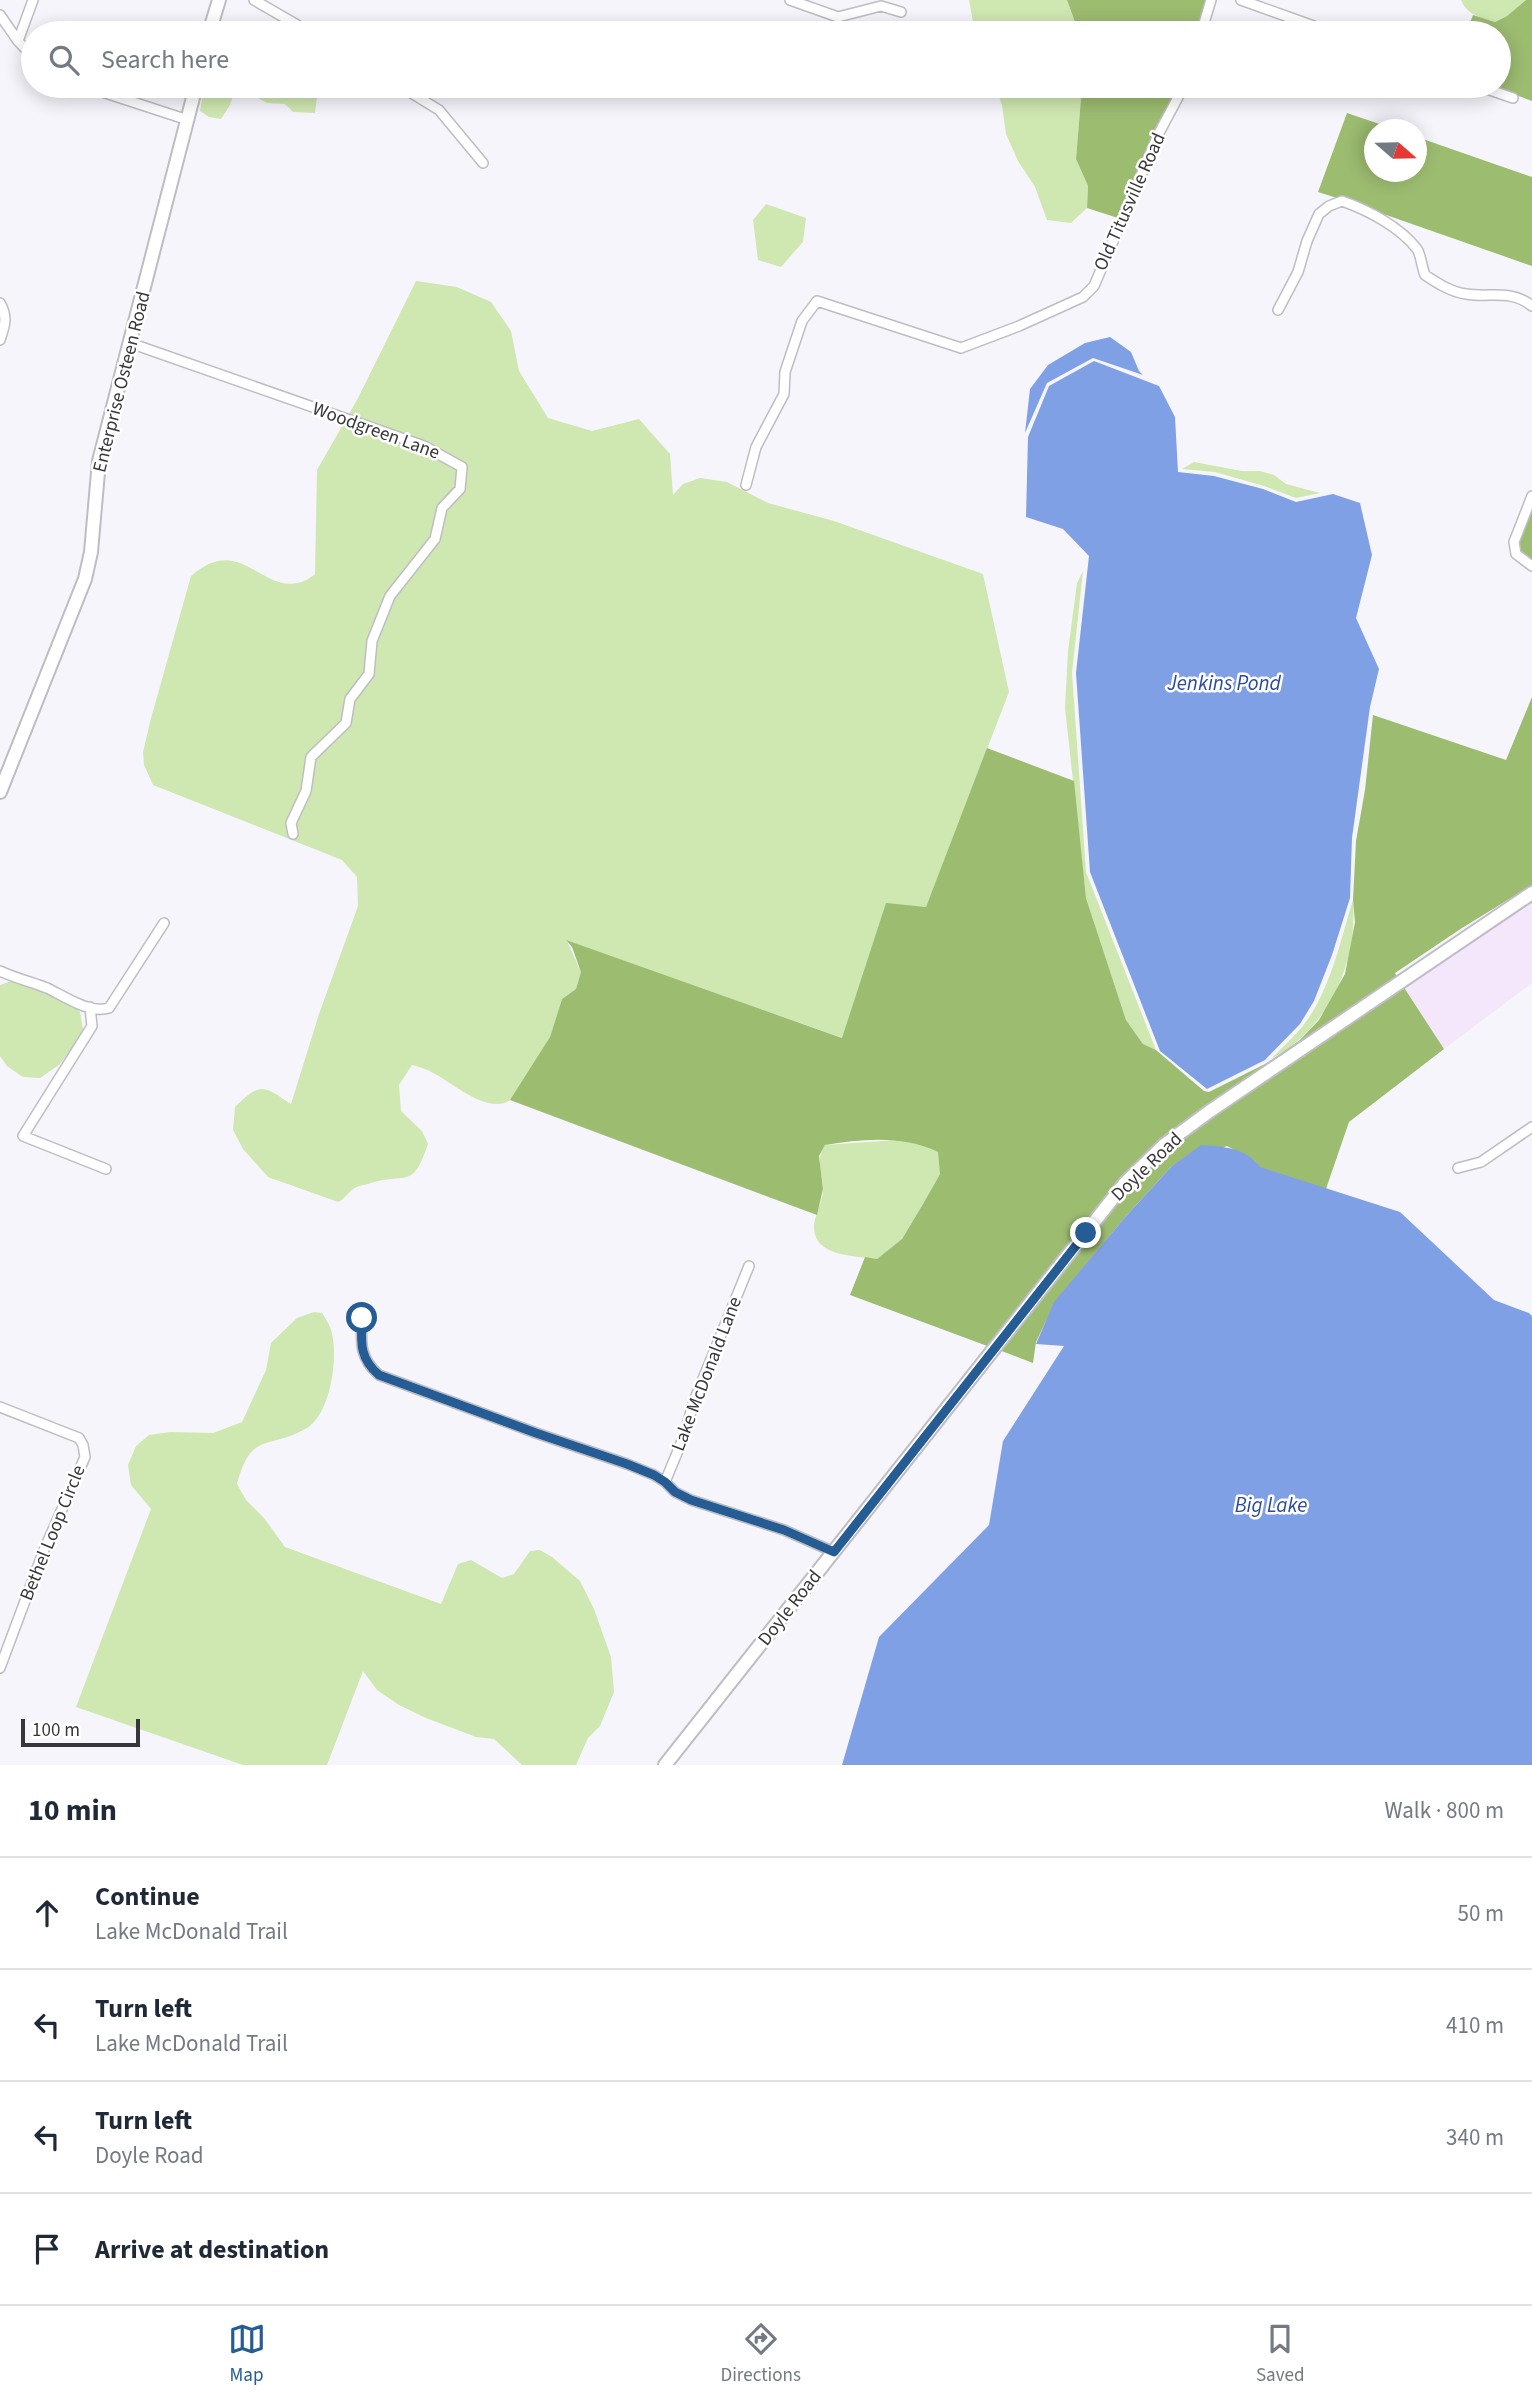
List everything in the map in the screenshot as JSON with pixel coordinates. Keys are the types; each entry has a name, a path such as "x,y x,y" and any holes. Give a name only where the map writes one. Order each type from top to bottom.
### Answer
{"main road":[{"path":"213,21 219,0"},
{"name":"Enterprise Osteen Road","path":"0,792 85,579 91,552 99,461 193,98"},
{"name":"Doyle Road","path":"665,1765 1125,1184 1164,1145 1210,1111 1532,893"}],"street":[{"path":"25,21 33,0"},
{"path":"254,0 290,21"},
{"path":"790,0 838,17 881,6 901,12"},
{"path":"1205,21 1211,0"},
{"path":"1241,0 1300,21"},
{"path":"0,15 21,44"},
{"path":"18,41 21,33"},
{"path":"121,98 188,120"},
{"path":"420,98 439,110 483,163"},
{"name":"Old Titusville Road","path":"746,485 756,447 783,394 785,372 802,321 817,301 961,348 1083,297 1094,286 1159,133 1178,98"},
{"path":"1278,310 1298,272 1307,241 1319,215 1329,206 1342,201 1356,206 1396,230 1419,251 1420,264 1425,275 1441,286 1466,294 1508,294 1532,306"},
{"path":"0,303 6,314 6,322 0,340"},
{"name":"Woodgreen Lane","path":"131,343 424,446 462,467 460,489 442,508 435,539 390,596 372,641 369,674 350,699 346,723 311,757 306,791 291,823 293,834"},
{"path":"1532,496 1514,542 1516,554 1532,566"},
{"path":"0,971 102,1010 108,1008 164,923"},
{"path":"90,1007 92,1027 23,1136 106,1170"},
{"path":"1458,1168 1481,1161 1532,1127"},
{"name":"Lake McDonald Lane","path":"665,1482 684,1436 694,1401 749,1266"},
{"path":"362,1318 362,1354 371,1369 379,1375 627,1464 665,1482 675,1492 691,1500 784,1530 834,1552"},
{"name":"Bethel Loop Circle","path":"0,1407 79,1438 85,1457 44,1550 0,1668"}],"shaded area":[{"path":"1532,898 1532,983 1444,1049 1403,986"}],"green space":[{"path":"969,0 1067,0 1075,21 973,21"},
{"path":"1067,0 1206,0 1200,21 1075,21"},
{"path":"1461,0 1526,0 1497,21 1479,17"},
{"path":"1526,0 1532,0 1532,101 1511,93 1511,21 1497,21"},
{"path":"1473,15 1492,21 1471,21"},
{"path":"202,98 232,98 221,119 209,117 200,111"},
{"path":"258,98 317,98 315,113 293,112 285,104 267,103"},
{"path":"999,98 1081,98 1076,159 1088,186 1087,208 1071,223 1047,220 1035,187 1018,161 1006,134"},
{"path":"1081,98 1173,98 1155,131 1118,218 1087,208 1088,186 1076,159"},
{"path":"1347,113 1365,119 1364,182 1427,182 1427,140 1532,177 1532,266 1372,210 1344,197 1337,198 1318,192"},
{"path":"766,204 806,218 803,242 781,267 758,260 753,220"},
{"path":"416,281 457,287 491,302 511,331 519,371 548,418 592,431 639,419 670,454 673,495 683,484 700,478 727,482 768,503 834,521 983,574 1009,692 926,907 886,904 843,1038 567,941 581,972 576,989 562,999 550,1037 513,1098 504,1103 483,1102 431,1072 412,1065 399,1085 401,1111 422,1131 428,1144 418,1168 408,1177 357,1187 338,1202 268,1177 243,1149 233,1130 235,1107 256,1090 268,1090 291,1104 319,1014 358,906 357,877 342,860 153,785 144,765 143,752 191,576 208,564 224,560 237,562 287,584 303,581 315,574 317,470 357,400"},
{"path":"1194,462 1242,471 1260,471 1274,475 1286,484 1320,493 1296,498 1215,472 1182,469"},
{"path":"1532,509 1532,562 1520,552 1518,543"},
{"path":"1083,571 1072,673 1086,872 1156,1050 1143,1044 1126,1020 1086,898 1065,708 1068,651 1077,583"},
{"path":"1532,697 1532,885 1395,973 1398,979 1161,1142 990,1347 850,1295 865,1257 877,1259 902,1239 940,1174 938,1152 911,1143 882,1140 825,1145 819,1156 823,1189 817,1215 510,1100 550,1037 562,999 576,989 581,972 572,947 566,940 842,1038 886,903 926,907 987,748 1074,781 1086,898 1126,1020 1143,1044 1156,1050 1204,1091 1209,1092 1267,1063 1300,1040 1319,1020 1345,974 1355,922 1353,900 1356,841 1365,790 1373,715 1506,760"},
{"path":"1353,900 1350,947 1336,992 1309,1030 1271,1059 1302,1027 1320,998 1333,966"},
{"path":"14,980 69,1002 80,1012 83,1029 79,1040 59,1065 40,1078 23,1077 7,1066 0,1056 0,985"},
{"path":"1403,986 1444,1049 1349,1122 1317,1215 1324,1274 1255,1161 1227,1146 1171,1167 1127,1215 1055,1302 1036,1342 1033,1363 999,1350 1129,1186 1168,1148"},
{"path":"898,1140 923,1145 939,1152 940,1174 902,1239 877,1259 848,1256 829,1250 816,1238 814,1229 823,1192 820,1158 825,1145"},
{"path":"314,1312 322,1313 333,1338 331,1382 322,1410 307,1428 294,1435 263,1444 249,1456 237,1484 246,1500 264,1518 285,1547 441,1604 458,1564 471,1560 502,1578 514,1574 530,1551 540,1550 552,1557 580,1581 594,1609 611,1657 614,1692 600,1726 588,1738 576,1765 522,1765 494,1739 476,1737 399,1705 377,1690 363,1671 327,1765 243,1765 76,1707 151,1509 131,1485 128,1465 136,1446 149,1435 170,1432 213,1433 242,1422 266,1370 271,1343 297,1318"}],"water":[{"path":"1110,337 1131,352 1143,375 1093,358 1047,383 1025,433 1030,389 1048,365 1085,343"},
{"name":"Jenkins Pond","path":"1094,361 1159,386 1175,417 1178,472 1214,476 1263,489 1296,502 1333,494 1360,503 1372,555 1356,618 1379,669 1370,707 1352,838 1350,898 1314,1001 1300,1024 1265,1060 1207,1089 1160,1051 1090,872 1076,673 1089,556 1063,529 1026,517 1028,437 1049,386"},
{"name":"Big Lake","path":"1201,1145 1234,1149 1248,1156 1260,1167 1400,1212 1494,1300 1532,1316 1532,1765 842,1765 879,1637 989,1525 1003,1441 1064,1346 1036,1344 1054,1302 1171,1167"}],"route":[{"path":"362,1318 362,1354 365,1362 379,1375 627,1464 654,1475 675,1492 691,1500 784,1530 834,1552 1086,1233"}]}
